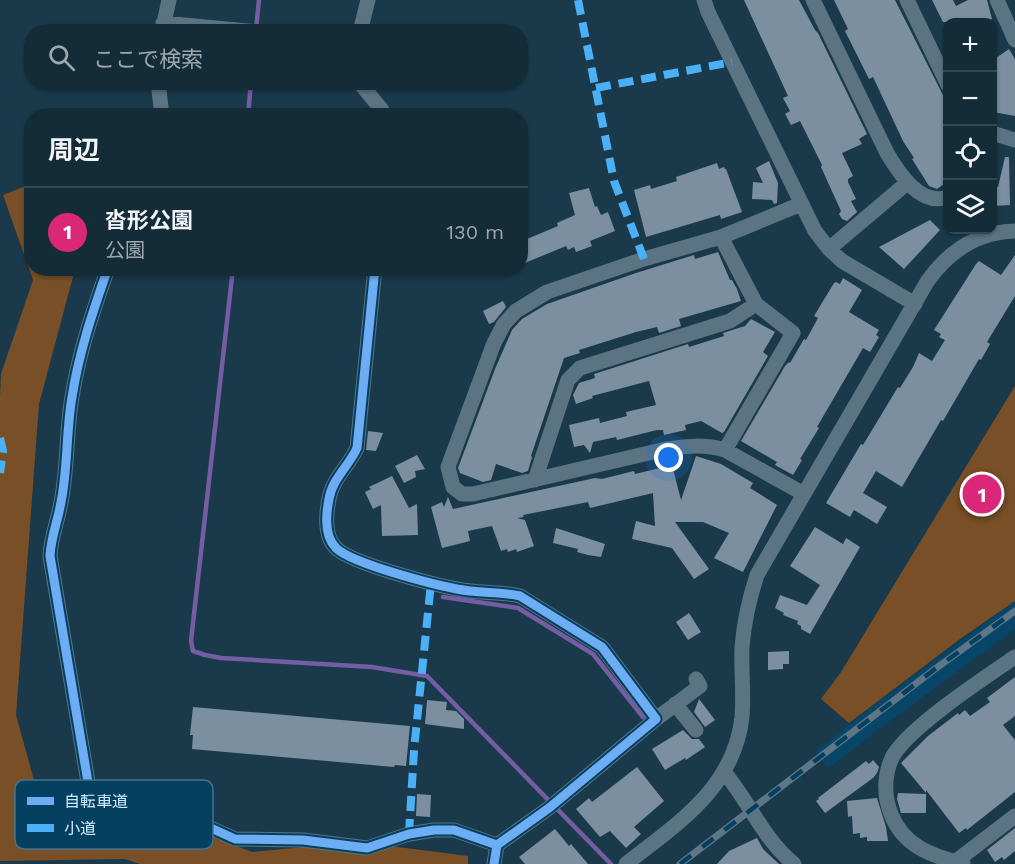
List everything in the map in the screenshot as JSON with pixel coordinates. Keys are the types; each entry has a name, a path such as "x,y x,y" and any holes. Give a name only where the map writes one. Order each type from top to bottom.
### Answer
{"street":[{"path":"164,24 169,0"},
{"path":"362,24 368,0"},
{"path":"704,0 815,231 842,261 915,304"},
{"path":"813,0 887,153 907,183 932,198 943,199"},
{"path":"907,0 943,75"},
{"path":"997,0 1015,40"},
{"path":"159,90 161,108"},
{"path":"366,90 380,108"},
{"path":"997,137 1015,140"},
{"path":"829,249 907,183"},
{"path":"801,204 721,237 644,259 547,292 524,306 504,324 494,343 448,467 453,487 462,494 473,494 666,449 695,445 712,446 725,450 804,494"},
{"path":"626,864 694,810 725,773 740,734 742,648 749,598 757,575 937,267 964,245 978,238 1015,231"},
{"path":"721,237 756,304 793,333 725,450"},
{"path":"88,780 50,556 51,538 62,502 71,398 87,328 105,276"},
{"path":"374,276 357,447 353,457 336,480 329,498 327,526 330,539 335,547 345,554 382,569 468,591 508,593 520,596 602,647 656,718"},
{"path":"535,480 568,380 580,368 730,321 756,304"},
{"path":"1015,657 904,740 889,766 886,791 888,806 894,822 906,839 916,847 959,863 1015,816"},
{"path":"494,864 497,845 554,804 656,718 700,686 696,679"},
{"path":"675,704 696,730"},
{"path":"725,773 741,792 773,842 794,864"},
{"path":"213,829 235,839 303,840 367,848 409,834 454,830 497,845"}],"shaded area":[{"path":"24,187 24,254 3,195"},
{"path":"32,276 73,276 39,404 16,715 34,780 15,780 15,849 213,849 213,837 252,852 359,842 468,856 468,864 140,864 125,859 0,861 1,374 33,280"},
{"path":"1015,386 1015,601 960,639 849,723 821,699 841,672"},
{"path":"1015,601 1015,629 829,768 815,752 865,712"}],"building":[{"path":"744,0 799,0 818,33 867,134 859,139 862,144 842,153 853,176 848,179 848,182 856,199 851,201 857,212 847,221 839,214 841,211 822,165 800,121 791,125 785,114 790,111 783,98 788,96"},
{"path":"834,0 895,0 943,95 943,185 937,189 929,186 912,159 914,158 903,141 873,77 869,79 845,31 848,29"},
{"path":"932,0 953,0 956,6 968,0 987,0 992,18 943,18 943,22"},
{"path":"1009,49 1015,59 1015,116 997,113 997,57"},
{"path":"1005,157 1009,157 1010,205 997,206 998,187"},
{"path":"769,161 778,183 777,203 774,204 772,200 752,199 753,182 763,183 756,168"},
{"path":"717,163 719,169 724,167 726,169 742,212 721,219 720,215 646,237 634,190 650,185 651,189 677,181 676,177"},
{"path":"589,188 595,207 597,206 601,215 608,212 615,231 590,241 592,246 576,252 574,247 568,250 566,246 528,262 528,239 558,226 557,223 575,215 569,193"},
{"path":"930,220 940,230 904,269 879,247"},
{"path":"718,252 741,301 679,319 681,326 659,333 657,327 636,332 579,350 580,353 564,358 528,471 522,473 496,464 491,480 483,482 460,473 458,468 495,369 512,330 522,319 547,304 636,273 694,255 695,259"},
{"path":"1015,255 1015,296 987,342 990,344 981,360 979,359 943,421 941,420 902,487 876,471 863,493 887,507 877,524 854,510 850,517 826,503 861,444 863,445 898,387 900,388 919,353 932,361 945,340 939,337 941,334 934,330 976,264 979,261 1001,275"},
{"path":"843,278 862,290 849,312 879,330 876,335 879,337 870,352 863,348 817,427 819,428 793,475 775,465 777,462 741,441 785,366 790,363 804,339 806,340 818,318 814,316 834,283 840,284"},
{"path":"503,301 506,307 494,322 489,324 483,311"},
{"path":"751,319 775,332 763,352 768,356 724,432 701,421 685,425 686,430 664,435 663,430 657,430 617,440 616,437 593,442 590,453 584,445 574,447 569,425 599,418 600,423 627,416 626,412 656,405 649,381 592,396 593,398 576,404 573,395 579,383 595,378 594,374 688,344 689,347 724,336 723,333 745,326"},
{"path":"368,431 383,433 376,451 366,450"},
{"path":"417,455 425,469 415,471 416,477 404,483 395,466"},
{"path":"696,456 721,464 753,483 750,488 777,505 743,572 714,558 729,533 703,522 675,522 709,569 694,579 672,548 632,539 636,521 655,526 653,493 590,508 588,502 523,515 524,517 517,518 525,520 534,546 517,552 516,549 508,552 507,549 501,551 492,526 468,531 470,541 442,548 431,507 442,502 444,507 448,497 453,509 595,478 602,479 634,471 635,474 672,465 681,500"},
{"path":"392,476 409,508 417,504 418,535 382,536 381,505 373,509 365,492 371,489 369,487"},
{"path":"815,527 843,544 846,538 860,547 810,634 801,629 801,626 797,624 798,621 783,615 784,613 775,608 780,595 807,605 820,585 790,566"},
{"path":"556,528 605,544 601,557 577,552 578,549 553,543"},
{"path":"689,613 701,632 688,640 676,622"},
{"path":"789,651 789,664 783,664 783,669 768,670 768,652"},
{"path":"1015,677 1015,716 1003,725 1015,740 1015,792 967,830 966,828 959,833 926,790 926,793 901,763 928,736 958,713 959,715 965,710 970,716 990,702 987,698"},
{"path":"699,699 715,720 705,727 694,712"},
{"path":"427,700 447,702 446,710 456,711 464,719 464,729 425,724"},
{"path":"193,707 410,726 406,766 395,765 394,767 192,749 193,735 190,735"},
{"path":"683,730 692,739 699,739 705,747 665,770 652,749"},
{"path":"873,760 879,767 873,778 825,813 816,801 818,798 866,761 869,764"},
{"path":"637,767 664,801 634,827 641,834 626,848 610,831 600,837 576,809 589,798 592,802"},
{"path":"898,793 926,794 926,813 901,813 897,799"},
{"path":"417,794 431,795 430,817 416,816"},
{"path":"877,798 888,841 867,841 867,837 860,838 860,833 853,834 852,816 848,817 847,801"},
{"path":"1015,828 1015,851 1004,860 1002,857 995,862 987,850"},
{"path":"555,829 588,864 525,864 519,857"},
{"path":"757,838 763,849 779,864 717,864 729,851"}],"waterway":[{"path":"257,24 259,0"},
{"path":"249,108 250,90"},
{"path":"232,276 191,641 193,651 221,658 372,667 427,676 611,864"},
{"path":"443,597 518,608 593,654 643,717"}],"railway":[{"path":"680,864 935,669 1015,611"}],"marked path":[{"path":"578,0 614,181 644,259"},
{"path":"596,88 732,62"},
{"path":"0,438 3,451 0,473"},
{"path":"409,834 414,750 431,583"}],"cycle path":[{"path":"88,780 50,556 63,489 70,410 78,364 105,276"},
{"path":"374,276 357,448 337,479 328,505 327,525 332,543 345,554 360,561 420,580 457,589 520,596 602,647 656,719 549,808 497,845 494,864"},
{"path":"213,829 235,839 303,840 367,848 409,834 454,830 497,845"}],"place":[{"name":"沓形公園","path":"982,494"}]}
